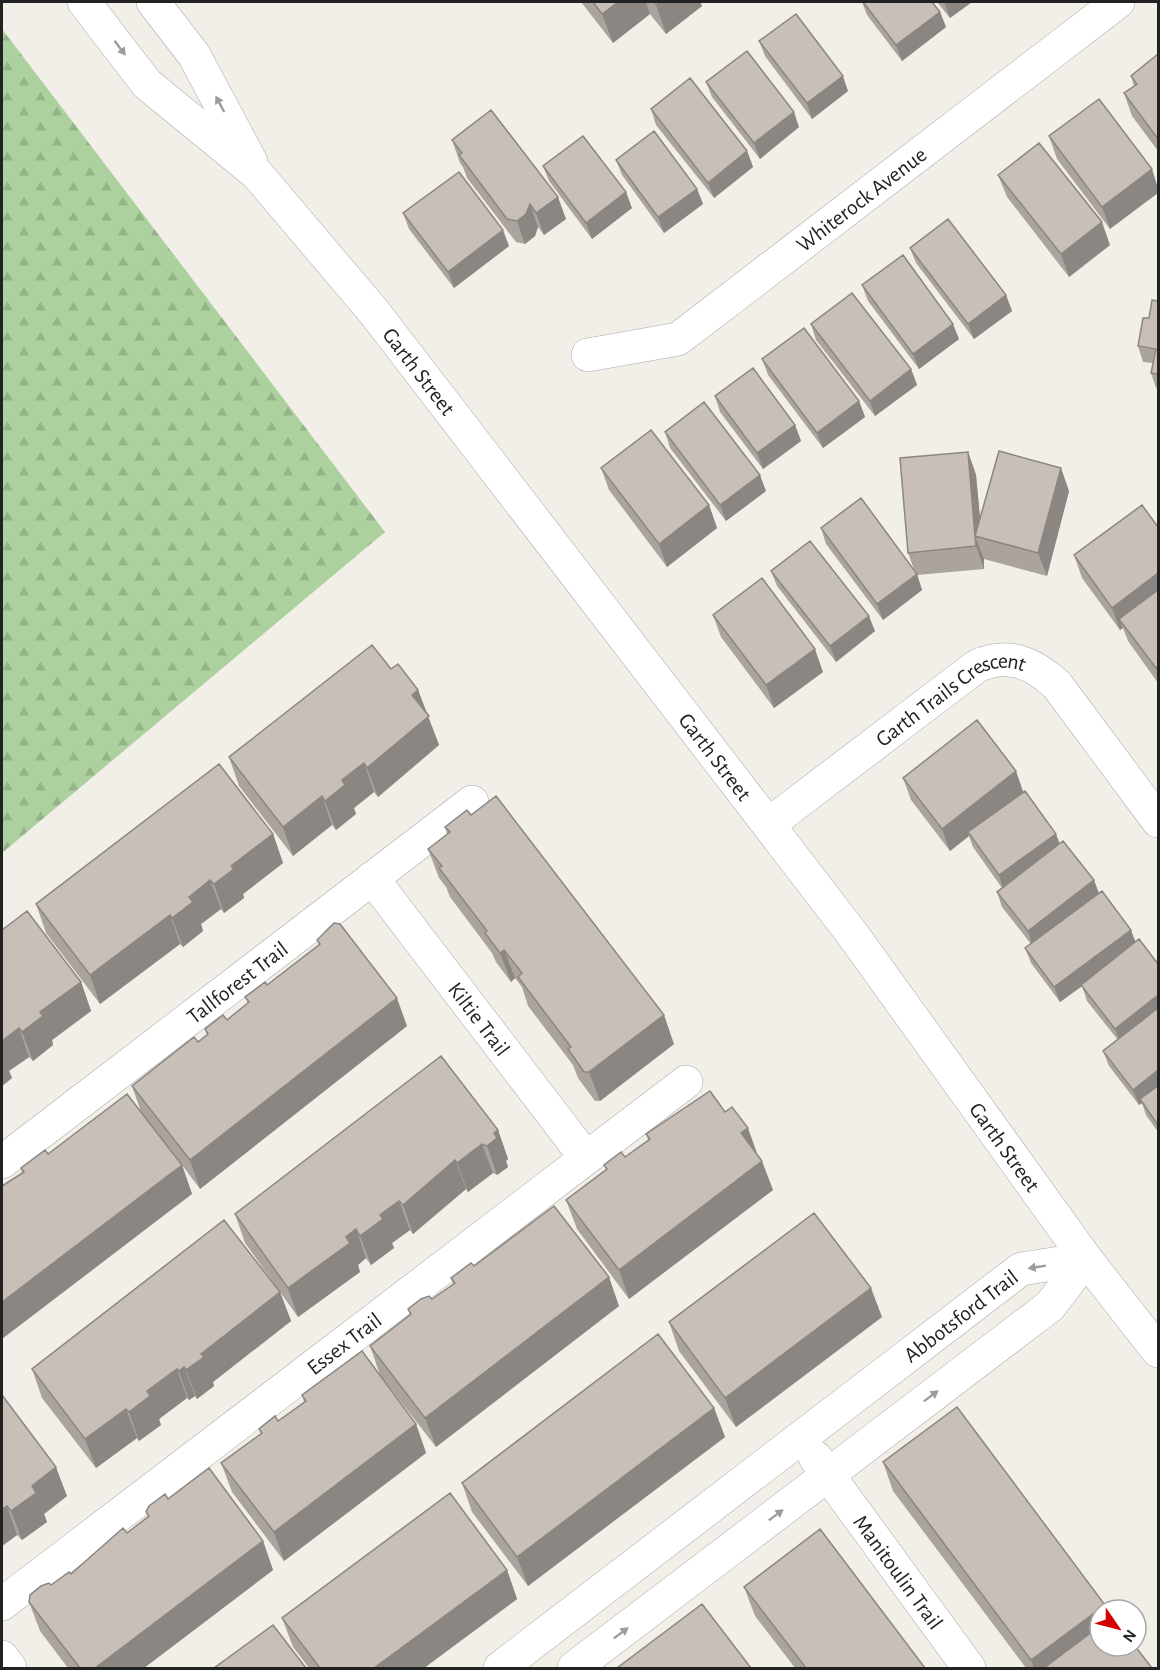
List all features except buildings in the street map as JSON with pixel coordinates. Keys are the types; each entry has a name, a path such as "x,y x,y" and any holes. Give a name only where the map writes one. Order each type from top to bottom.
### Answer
{"street":[{"name":"Garth Street","path":"84,2 147,84 257,174 374,312 769,824 860,945 1086,1259 1158,1351"},
{"name":"Garth Street","path":"153,2 194,55 257,174"},
{"name":"Whiterock Avenue","path":"588,356 678,339 1118,2"},
{"name":"Garth Trails Crescent","path":"769,824 977,666 1004,658 1039,669 1057,685 1158,821"},
{"name":"Tallforest Trail","path":"2,1162 472,802"},
{"name":"Kiltie Trail","path":"372,878 586,1158"},
{"name":"Essex Trail","path":"2,1604 686,1082"},
{"name":"Abbotsford Trail","path":"500,1668 1021,1269 1086,1259"},
{"name":"Abbotsford Trail","path":"574,1668 1050,1306 1086,1259"},
{"name":"Manitoulin Trail","path":"801,1437 969,1668"},
{"path":"540,1638 565,1668"},
{"path":"2,1658 10,1668"}],"green space":[{"path":"2,29 385,532 2,853"}]}
